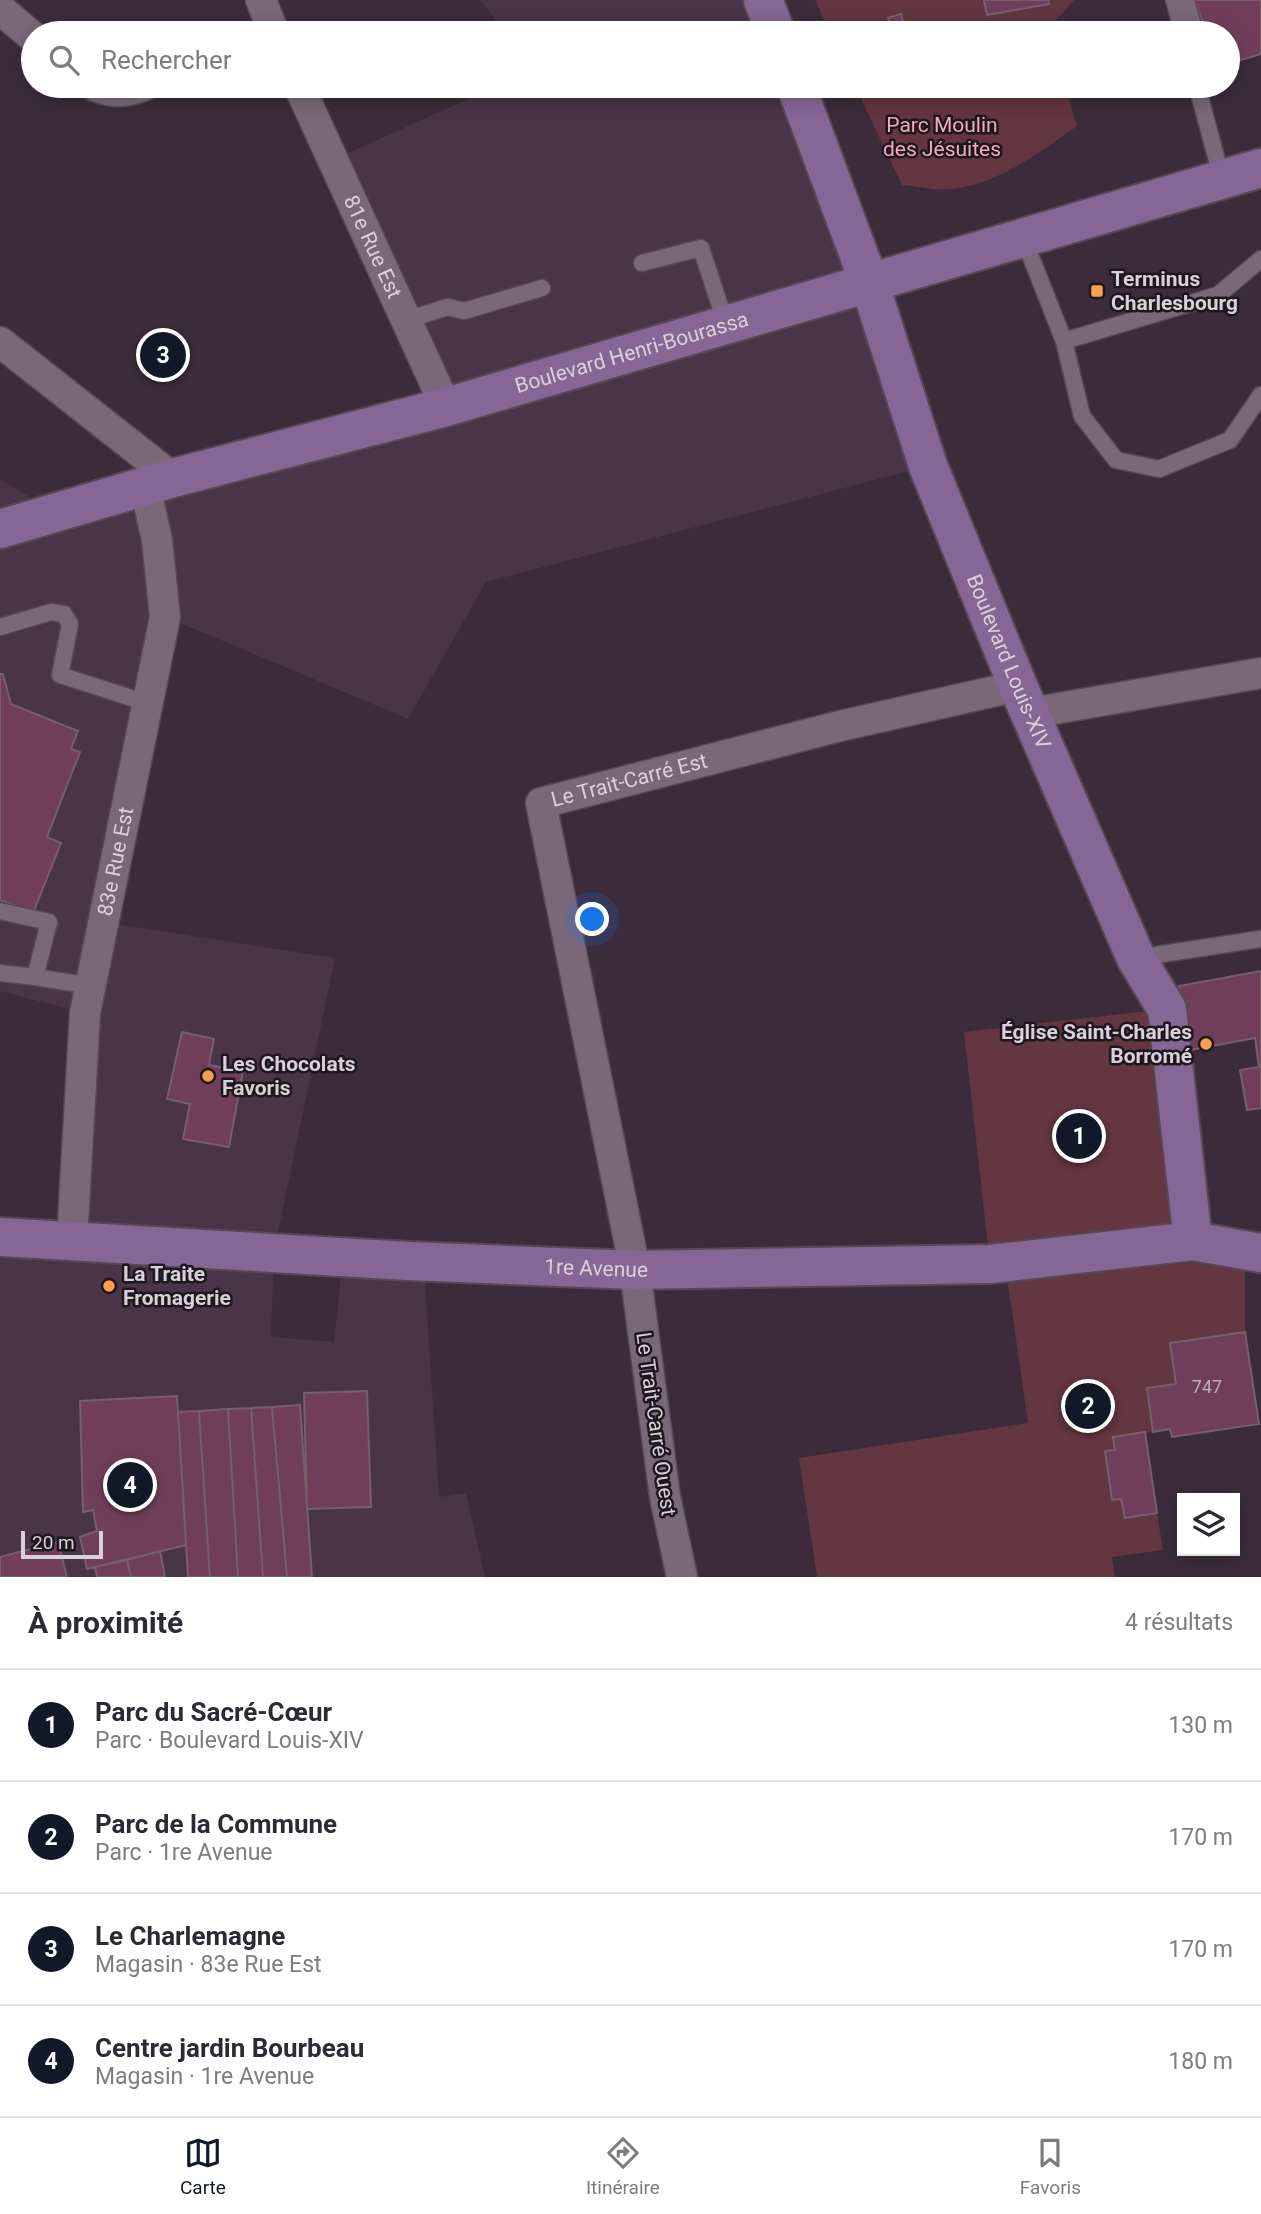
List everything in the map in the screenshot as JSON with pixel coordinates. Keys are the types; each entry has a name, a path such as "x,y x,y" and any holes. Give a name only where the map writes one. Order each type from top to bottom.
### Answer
{"main road":[{"path":"763,0 771,21"},
{"name":"Boulevard Louis-XIV","path":"800,98 869,282 928,466 1024,700 1136,958 1167,1009 1193,1241"},
{"name":"Boulevard Henri-Bourassa","path":"0,529 159,482 446,407 1261,168"},
{"name":"1re Avenue","path":"0,1237 408,1261 635,1270 990,1264 1193,1241 1261,1253"}],"street":[{"path":"261,0 267,21"},
{"path":"0,9 21,27"},
{"name":"81e Rue Est","path":"304,98 446,407"},
{"path":"0,342 159,482"},
{"name":"83e Rue Est","path":"72,1240 85,1013 165,617 157,540 159,482"},
{"name":"Le Trait-Carré Est","path":"635,1270 541,803 840,726 1024,700 1261,673"},
{"name":"Le Trait-Carré Ouest","path":"635,1270 665,1497 681,1577"}],"lane":[{"path":"1174,0 1180,21"},
{"path":"1186,0 1192,21"},
{"path":"1200,98 1222,179"},
{"path":"1023,237 1064,341 1082,416 1116,460 1159,469 1230,440 1261,395"},
{"path":"642,263 701,248 726,324"},
{"path":"1064,341 1218,295 1261,259"},
{"path":"406,320 448,307 464,312 542,288"},
{"path":"0,627 51,612 64,614 71,624 60,675 147,703"},
{"path":"0,911 48,922 35,977"},
{"path":"1136,958 1261,939"},
{"path":"0,973 91,986"}],"shaded area":[{"path":"480,0 763,0 771,21 497,21"},
{"path":"470,98 800,98 928,466 486,582 408,719 166,617 103,922 335,958 274,1252 271,1337 334,1342 343,1257 425,1261 439,1497 466,1493 485,1577 0,1577 0,1237 71,1240 85,1013 0,991 0,479 56,513 445,407 333,160"}],"green space":[{"path":"815,0 1074,0 1056,21 825,21"},
{"name":"Parc Moulin des Jésuites","path":"861,98 1068,98 1077,126 1002,174 969,186 945,189 902,185"},
{"path":"1167,1009 1193,1240 1245,1252 1245,1332 1170,1343 1176,1384 1147,1389 1153,1432 1113,1437 1115,1450 1105,1452 1112,1500 1121,1499 1125,1518 1157,1513 1163,1550 1112,1557 1115,1577 817,1577 799,1458 1028,1423 1005,1263 990,1264 964,1032"}],"building":[{"path":"984,0 1048,0 1049,4 987,15"},
{"path":"1195,0 1261,0 1261,54 1240,60 1240,21 1202,21"},
{"path":"901,14 903,21 889,21 888,18"},
{"path":"0,674 3,674 11,704 78,731 71,749 80,752 47,837 61,843 33,913 0,900"},
{"name":"Église Saint-Charles Borromé","path":"1261,971 1261,1108 1247,1110 1240,1070 1259,1067 1255,1038 1190,1050 1179,986"},
{"path":"182,1032 214,1039 209,1065 243,1071 229,1147 183,1139 190,1104 167,1099"},
{"path":"1245,1332 1259,1424 1172,1437 1170,1429 1153,1432 1147,1388 1176,1384 1170,1343"},
{"path":"367,1391 371,1507 307,1509 304,1393"},
{"path":"177,1396 186,1545 87,1569 80,1537 97,1531 93,1510 83,1512 80,1401"},
{"path":"300,1405 312,1577 287,1577 272,1407"},
{"path":"272,1407 287,1577 263,1577 251,1408"},
{"path":"251,1408 263,1577 238,1577 228,1409"},
{"path":"228,1409 238,1577 210,1577 199,1411"},
{"path":"199,1411 210,1577 188,1577 178,1412"},
{"path":"1145,1432 1157,1513 1125,1518 1121,1499 1112,1500 1105,1451 1115,1450 1113,1437"},
{"path":"58,1542 67,1577 0,1577 0,1557"},
{"path":"160,1551 165,1577 131,1577 127,1560"},
{"path":"127,1560 131,1577 97,1577 95,1567"}],"place":[{"name":"Terminus Charlesbourg","path":"1097,291"},
{"name":"Le Charlemagne","path":"163,355"},
{"name":"Église Saint-Charles Borromé","path":"1206,1044"},
{"name":"Les Chocolats Favoris","path":"208,1076"},
{"name":"Parc du Sacré-Cœur","path":"1079,1136"},
{"name":"La Traite Fromagerie","path":"109,1286"},
{"name":"Parc de la Commune","path":"1088,1406"},
{"name":"Centre jardin Bourbeau","path":"130,1485"}]}
